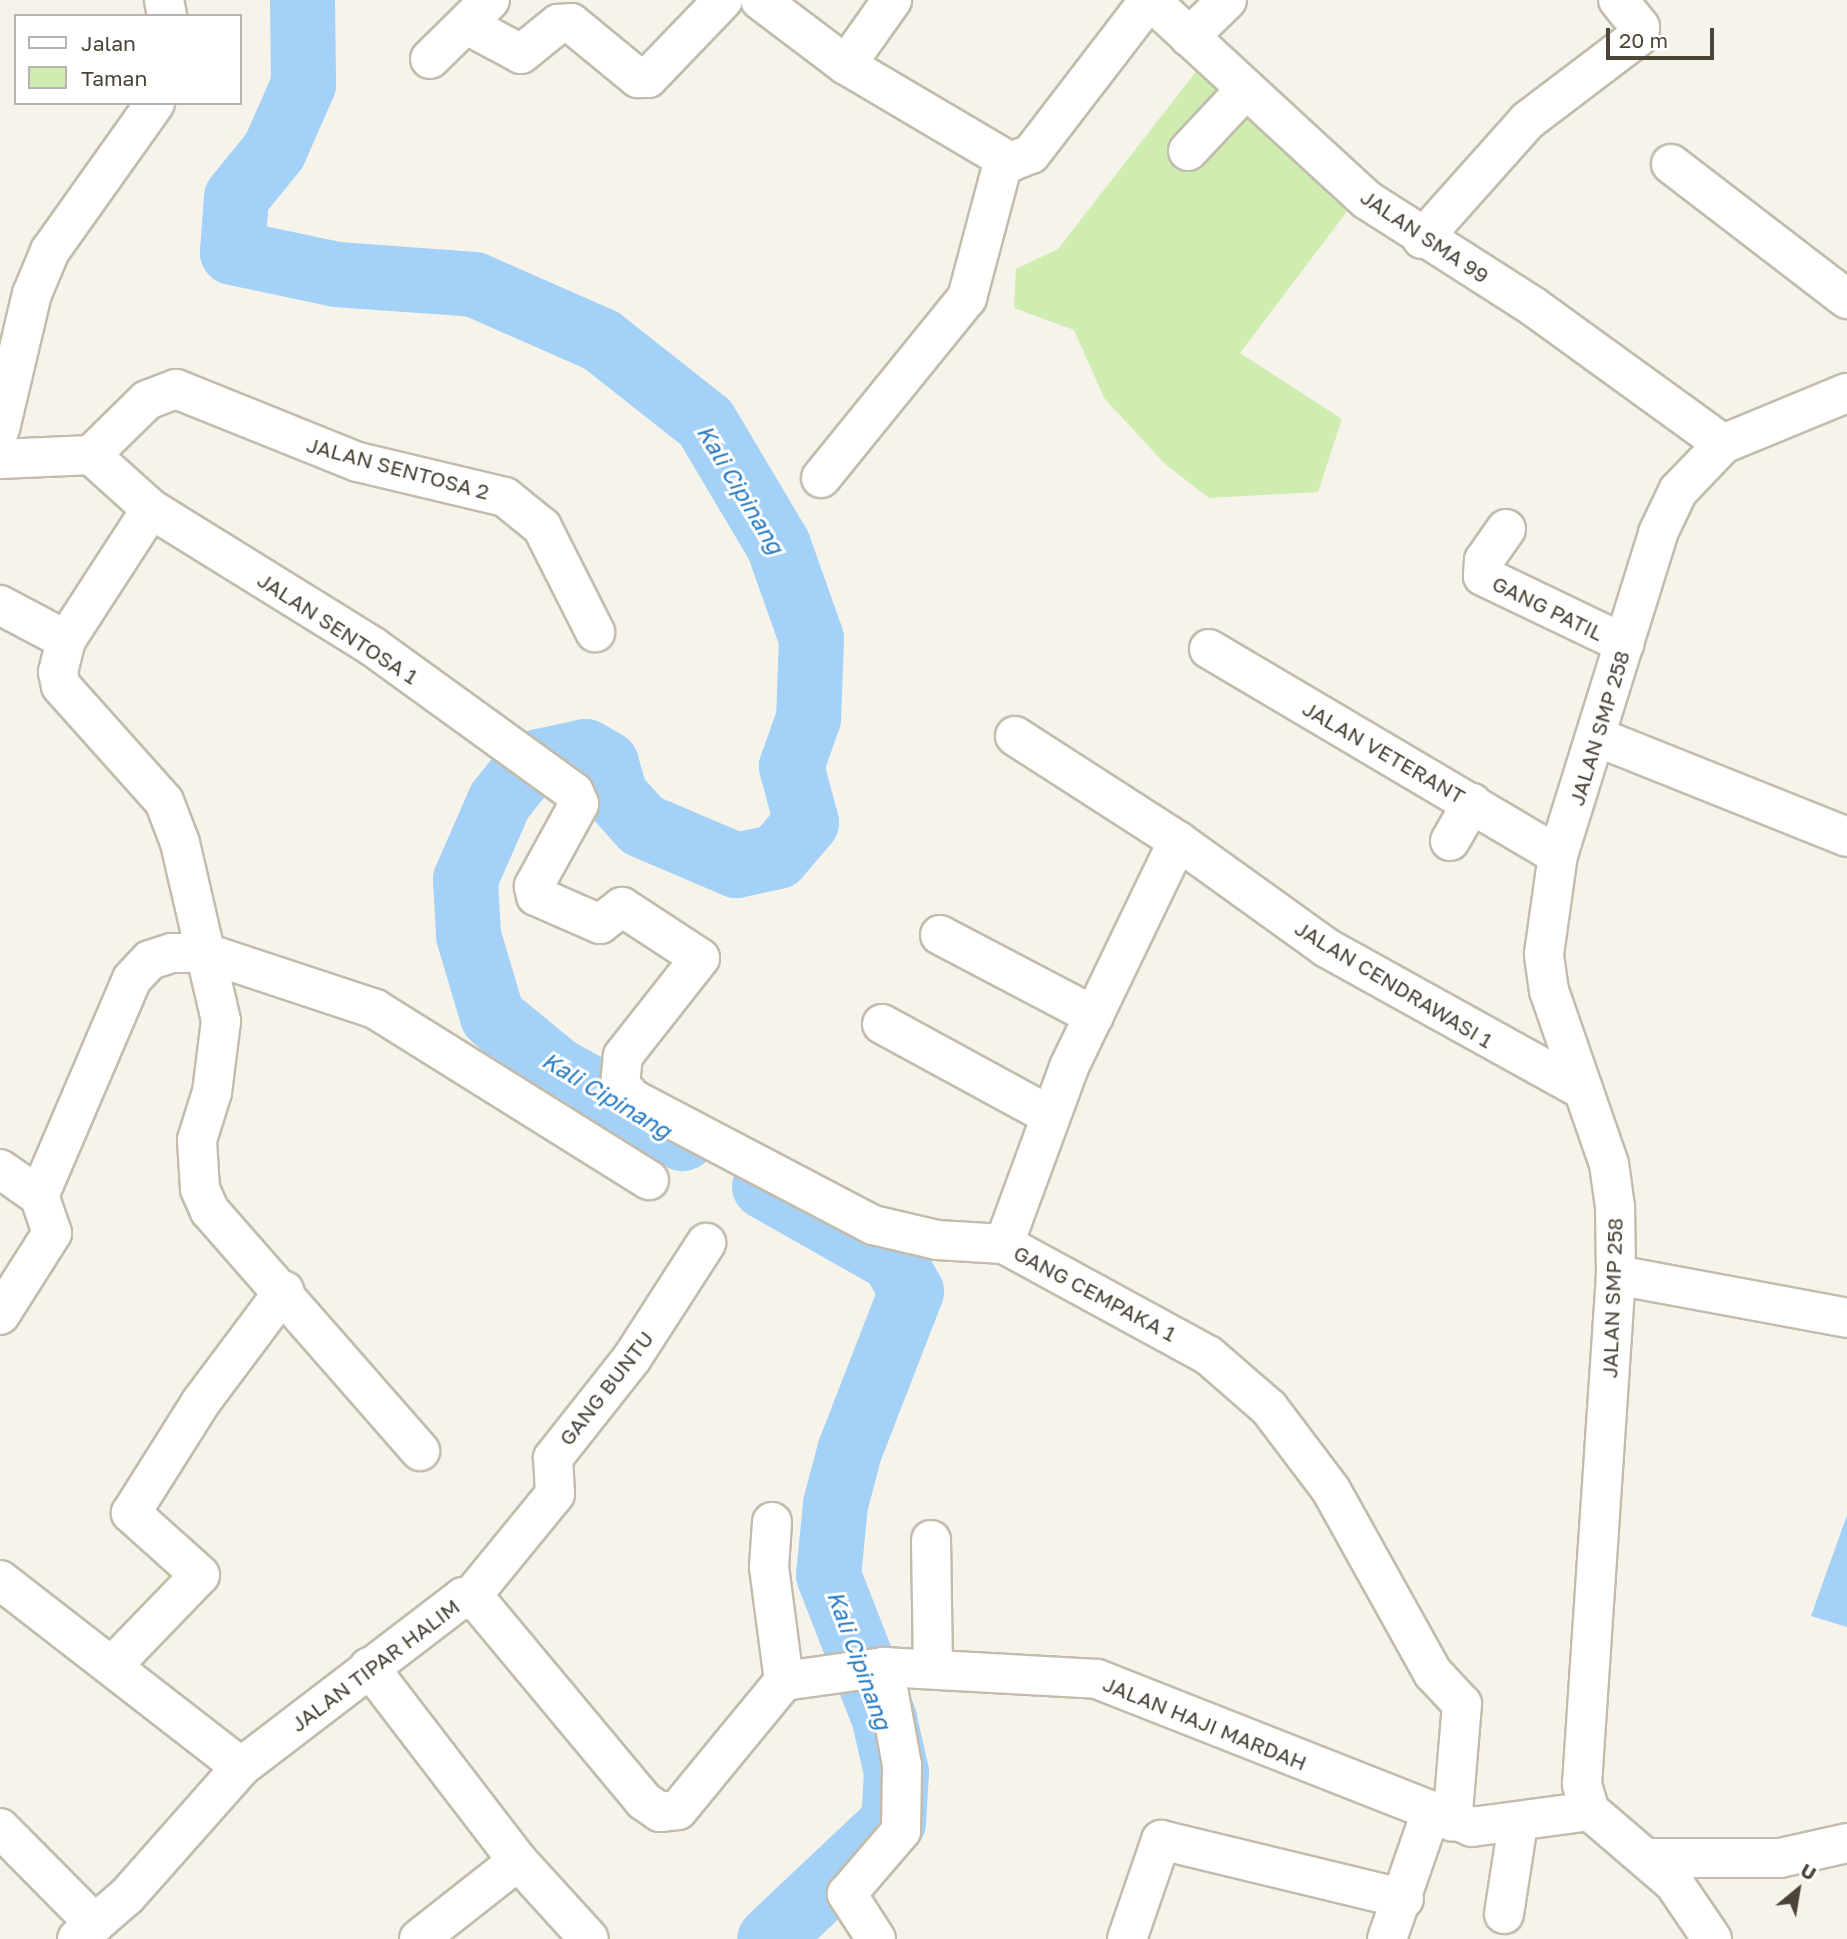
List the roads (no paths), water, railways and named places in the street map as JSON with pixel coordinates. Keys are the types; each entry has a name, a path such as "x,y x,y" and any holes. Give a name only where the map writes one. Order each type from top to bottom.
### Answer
{"street":[{"path":"430,59 478,12 521,54 558,24 571,23 638,78 648,78 723,0"},
{"path":"760,0 846,65 1004,159 1021,161 1031,154 1149,0"},
{"path":"846,65 892,0"},
{"name":"JALAN SMA 99","path":"1149,0 1367,200 1422,239 1534,307 1723,444"},
{"path":"1189,37 1227,0"},
{"path":"1422,239 1527,121 1639,36 1640,27 1618,0"},
{"path":"1188,151 1246,89"},
{"path":"0,429 32,295 50,251 154,105"},
{"path":"821,478 967,298 1004,159"},
{"path":"1671,164 1847,299"},
{"name":"JALAN SENTOSA 2","path":"91,455 147,400 176,389 358,462 505,497 542,527 596,632"},
{"path":"1723,444 1847,393"},
{"name":"JALAN SMP 258","path":"1590,1811 1582,1784 1616,1275 1609,1164 1549,991 1544,954 1559,855 1625,644 1678,491 1723,444"},
{"path":"0,459 91,455"},
{"name":"JALAN SENTOSA 1","path":"91,455 151,509 372,646 574,792 579,804"},
{"path":"151,509 66,640 61,686 172,816 221,1021 212,1092 197,1140 200,1189 210,1211 284,1291 420,1451"},
{"name":"GANG PATIL","path":"1506,529 1484,560 1483,576 1625,644"},
{"path":"0,605 66,640"},
{"name":"JALAN VETERANT","path":"1209,649 1559,855"},
{"name":"JALAN CENDRAWASI 1","path":"1015,736 1178,841 1327,948 1583,1090"},
{"path":"1597,737 1697,771 1847,836"},
{"path":"1450,841 1472,803"},
{"name":"GANG CEMPAKA 1","path":"579,804 534,886 536,896 600,925 622,907 700,958 623,1056 618,1075 626,1092 873,1225 937,1240 1004,1244 1208,1355 1277,1419 1331,1490 1433,1673 1462,1704 1441,1819 1387,1939"},
{"path":"1004,1244 1051,1116 1094,1016 1178,841"},
{"path":"940,935 1094,1016"},
{"path":"39,1196 132,979 150,960 206,953 375,1009 649,1180"},
{"path":"883,1024 1051,1116"},
{"path":"0,1169 39,1196 51,1233 47,1247 0,1315"},
{"name":"GANG BUNTU","path":"470,1598 555,1494 552,1458 632,1358 706,1243"},
{"path":"1616,1275 1847,1318"},
{"path":"113,1665 200,1574 131,1513 201,1402 284,1291"},
{"path":"772,1522 769,1567 788,1679"},
{"path":"932,1540 933,1669"},
{"path":"0,1580 113,1665 241,1767"},
{"name":"JALAN TIPAR HALIM","path":"86,1932 167,1854 241,1767 453,1602 470,1598 644,1801 660,1812 678,1810 788,1679"},
{"path":"369,1667 518,1861 589,1939"},
{"path":"876,1939 847,1894 901,1831 902,1765 880,1667"},
{"name":"JALAN HAJI MARDAH","path":"788,1679 880,1667 1097,1679 1441,1819 1518,1824 1590,1811"},
{"path":"1590,1811 1651,1858 1693,1904 1712,1939"},
{"path":"1504,1914 1518,1824"},
{"path":"0,1828 86,1932"},
{"path":"1127,1939 1161,1840 1404,1899"},
{"path":"1651,1858 1780,1858 1847,1843"},
{"path":"419,1939 518,1861"}],"water":[{"path":"1847,1515 1847,1627 1811,1616"}],"waterway":[{"name":"Kali Cipinang","path":"302,0 303,84 274,150 236,197 232,252 336,274 474,284 601,340 705,422 778,545 811,638 808,718 791,766 806,822 777,856 736,865 642,825 615,795 606,763 585,751 529,763 499,801 465,879 468,935 492,1016 556,1069 682,1138"},
{"name":"Kali Cipinang","path":"764,1186 893,1259 911,1291 849,1451 835,1504 828,1575 884,1719 896,1772 893,1822 769,1939"}]}
